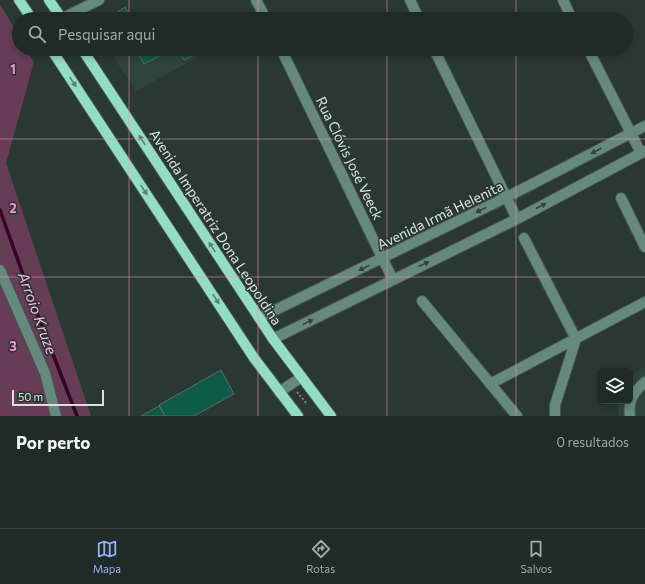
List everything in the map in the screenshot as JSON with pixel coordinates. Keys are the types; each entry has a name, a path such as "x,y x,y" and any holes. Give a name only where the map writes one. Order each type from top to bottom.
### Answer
{"main road":[{"path":"19,0 27,12"},
{"path":"49,0 57,12"},
{"path":"56,56 254,358 298,416"},
{"name":"Avenida Imperatriz Dona Leopoldina","path":"87,56 273,339 331,416"}],"street":[{"path":"75,12 99,0"},
{"path":"256,0 262,12"},
{"path":"410,0 416,12"},
{"path":"563,0 569,12"},
{"name":"Rua Clóvis José Veeck","path":"283,56 393,280"},
{"path":"437,56 517,218"},
{"path":"273,339 517,218 643,152 631,134 592,56"},
{"name":"Avenida Irmã Helenita","path":"259,318 507,197 645,126"},
{"path":"622,198 645,247"},
{"path":"524,238 576,339 554,405 555,416"},
{"path":"0,270 45,373 56,416"},
{"path":"422,301 517,416"},
{"path":"490,384 645,302"},
{"path":"279,392 302,377"},
{"path":"630,416 629,408 632,394 645,382"}],"shaded area":[{"path":"0,4 12,24 12,56 30,56 34,62 6,163 91,416 0,416"},
{"path":"113,56 200,56 136,91"},
{"path":"645,367 645,416 619,416 617,404 633,404 633,374"}],"building":[{"path":"125,7 128,12 118,12"},
{"path":"139,56 159,56 144,64"},
{"path":"182,56 192,56 184,60"},
{"path":"221,370 234,394 194,416 165,416 159,405"},
{"path":"159,406 165,416 141,416"}],"waterway":[{"name":"Arroio Kruze","path":"0,210 35,308 77,416"}]}
